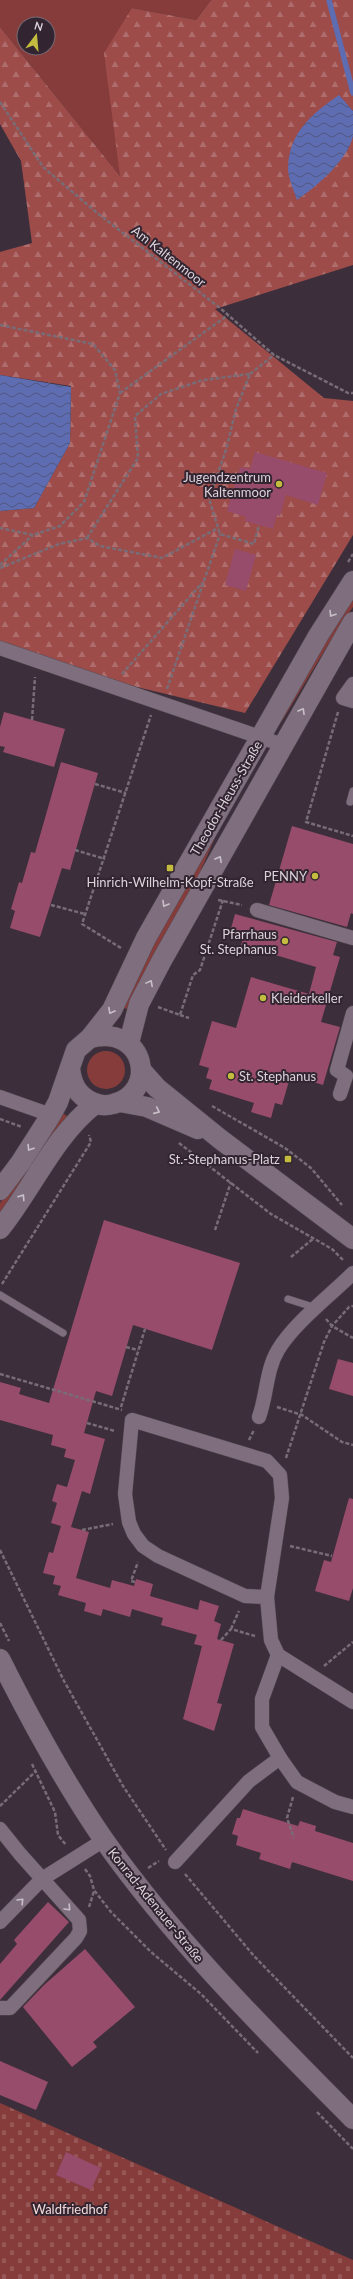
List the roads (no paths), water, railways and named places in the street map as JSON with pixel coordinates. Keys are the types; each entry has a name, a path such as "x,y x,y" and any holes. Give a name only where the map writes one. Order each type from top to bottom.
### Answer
{"main road":[{"name":"Theodor-Heuss-Straße","path":"0,1190 21,1162 51,1115 58,1102 76,1050 90,1038 112,1010 146,938 353,581"},
{"name":"Theodor-Heuss-Straße","path":"128,1043 139,1004 353,622"},
{"path":"90,1038 104,1034 117,1036 128,1043 140,1060 141,1070 135,1090 120,1102"},
{"path":"70,1069 71,1080 76,1090 85,1099 95,1104 107,1105 120,1102 147,1107 220,1139"},
{"path":"141,1070 157,1088 220,1139 353,1239"},
{"path":"0,1229 63,1136 77,1118 95,1104"},
{"path":"292,1192 351,1263"},
{"name":"Konrad-Adenauer-Straße","path":"6,1654 39,1737 104,1840 162,1916 214,1976 353,2119"}],"street":[{"path":"0,648 110,687 283,745"},
{"path":"348,700 353,684"},
{"path":"257,910 353,938"},
{"path":"340,1094 346,1076 337,1070 353,1013"},
{"path":"0,1097 51,1115"},
{"path":"259,1417 264,1403 271,1367 278,1350 290,1333 317,1308 351,1263"},
{"path":"267,1597 245,1596 158,1556 143,1546 129,1522 125,1494 132,1420 267,1460 280,1475 282,1498 267,1597 270,1640 278,1655 353,1702"},
{"path":"278,1655 262,1699 262,1727 280,1758 297,1782 334,1802 353,1807"},
{"path":"172,1858 249,1781 280,1758"},
{"path":"0,1829 79,1920 80,1930 76,1938 10,2008 0,2008"},
{"path":"0,1922 42,1879 104,1840"}],"lane":[{"path":"350,802 353,791"},
{"path":"0,1295 63,1333"},
{"path":"288,1299 317,1308"}],"water":[{"path":"339,95 353,111 353,136 350,145 345,154 330,172 313,188 297,200 290,180 288,168 289,155 297,134 311,117"},
{"path":"0,375 71,387 70,443 34,508 0,511"}],"waterway":[{"path":"329,0 353,93"}],"place":[{"name":"Jugendzentrum Kaltenmoor","path":"279,484"},
{"name":"Hinrich-Wilhelm-Kopf-Straße","path":"170,868"},
{"name":"PENNY","path":"315,876"},
{"name":"Pfarrhaus St. Stephanus","path":"285,941"},
{"name":"Kleiderkeller","path":"263,998"},
{"name":"St. Stephanus","path":"231,1076"},
{"name":"St.-Stephanus-Platz","path":"288,1159"}],"park label":[{"name":"Waldfriedhof","path":"70,2209"}]}
